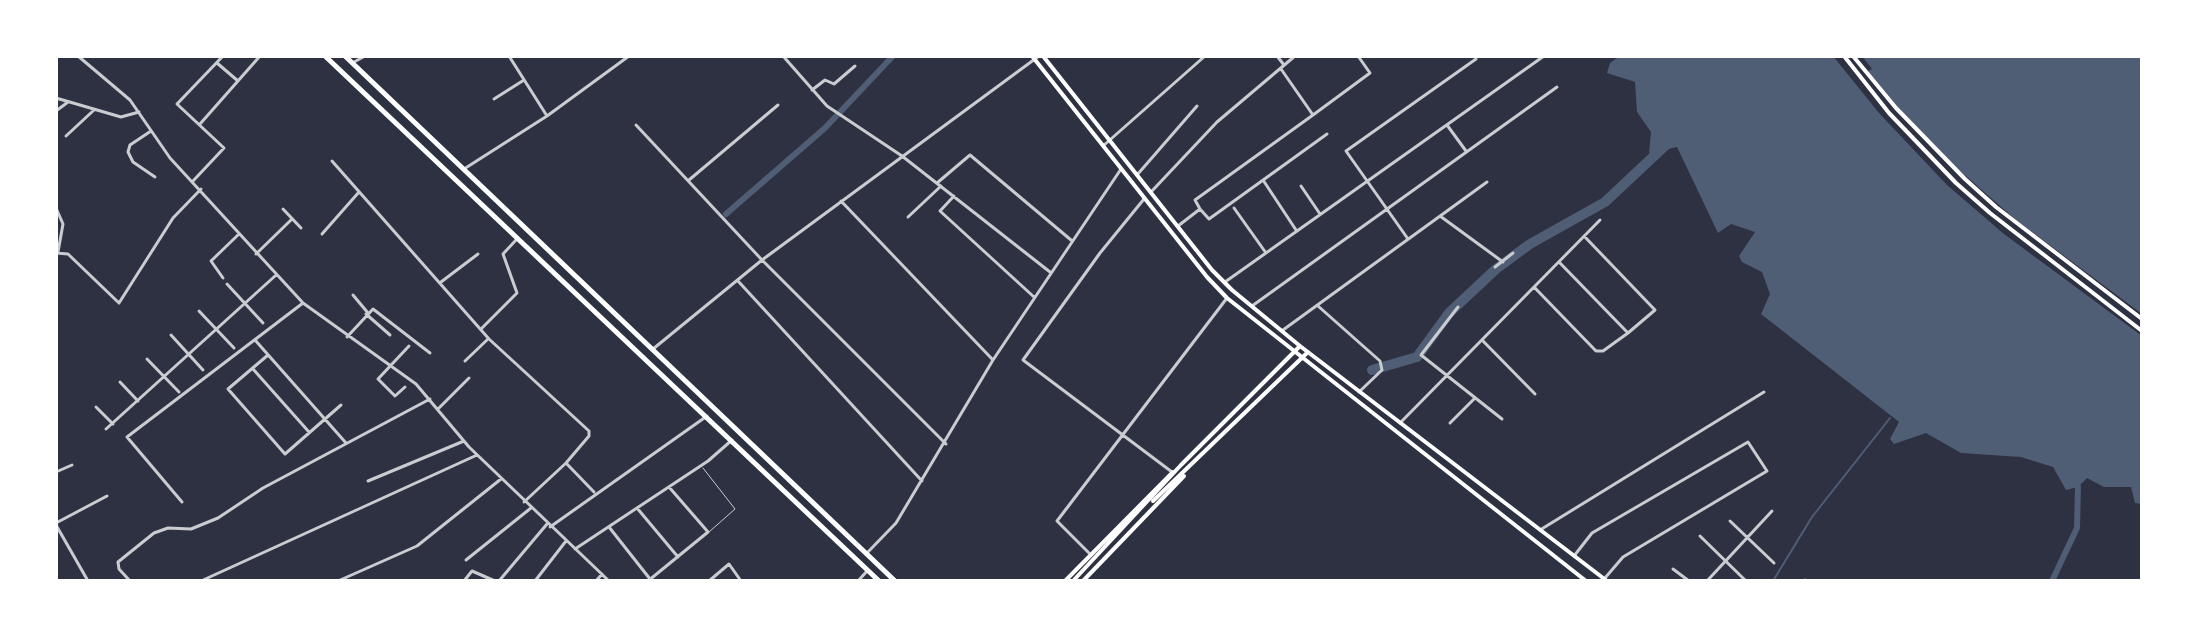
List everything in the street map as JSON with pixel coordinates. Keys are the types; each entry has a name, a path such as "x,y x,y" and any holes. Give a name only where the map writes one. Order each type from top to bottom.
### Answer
{"main road":[{"path":"325,56 879,581"},
{"path":"345,56 895,581"},
{"path":"1844,56 1889,113 1956,183 2002,223 2142,331"},
{"path":"1853,56 1896,108 1965,179 2142,319"},
{"path":"1037,57 1110,140 1225,282 1300,346 1605,580"},
{"path":"1037,57 1121,169 1227,298 1586,581"},
{"path":"347,76 354,65"},
{"path":"1073,581 1181,465 1300,346"},
{"path":"1111,541 1308,352"},
{"path":"1394,431 1400,423"},
{"path":"1065,581 1181,465"},
{"path":"1083,581 1187,471"},
{"path":"1467,488 1475,480"},
{"path":"1530,537 1540,530"}],"street":[{"path":"78,56 122,92 170,158 303,303 390,365 430,399 477,455 609,581"},
{"path":"193,181 224,148 177,104 223,56"},
{"path":"200,124 260,56"},
{"path":"354,65 365,56"},
{"path":"509,56 547,116"},
{"path":"464,169 547,116 629,56"},
{"path":"783,56 835,111 902,156 1050,272"},
{"path":"1103,146 1205,56"},
{"path":"1277,56 1313,115"},
{"path":"1151,192 1217,122 1295,56"},
{"path":"1327,134 1209,219 1195,200 1370,73 1358,56"},
{"path":"1225,282 1544,56"},
{"path":"653,349 762,260 1037,57"},
{"path":"1408,239 1346,151 1476,59"},
{"path":"217,63 238,81"},
{"path":"812,90 825,80 834,84 855,66"},
{"path":"494,99 524,80"},
{"path":"1252,306 1557,87"},
{"path":"56,98 121,117 139,112"},
{"path":"56,111 68,102"},
{"path":"689,180 778,105"},
{"path":"1137,175 1197,106"},
{"path":"66,136 94,110"},
{"path":"636,125 762,260 946,444"},
{"path":"1447,125 1466,152"},
{"path":"151,131 134,141 128,152 133,162 155,177"},
{"path":"908,217 970,155 1071,240"},
{"path":"332,161 489,339 589,431 589,436 566,463 524,502"},
{"path":"866,554 896,523 946,444 993,360 1121,169"},
{"path":"1263,180 1297,231"},
{"path":"1282,331 1487,182"},
{"path":"1301,186 1320,214"},
{"path":"56,208 63,224 57,252 68,254 119,303 173,218 201,189"},
{"path":"322,234 359,192"},
{"path":"954,196 940,211 1034,297"},
{"path":"1145,199 1100,253 1023,360 1172,472"},
{"path":"841,201 993,360"},
{"path":"1234,208 1266,253"},
{"path":"283,209 301,228"},
{"path":"1178,226 1200,209"},
{"path":"1440,216 1503,262"},
{"path":"256,254 292,219"},
{"path":"1400,423 1600,220"},
{"path":"223,278 211,263 239,234"},
{"path":"1534,287 1596,351 1603,351 1655,310 1584,236"},
{"path":"482,328 517,293 503,254 519,237"},
{"path":"1495,267 1513,253"},
{"path":"441,282 478,254"},
{"path":"1559,262 1628,333"},
{"path":"106,429 276,275"},
{"path":"737,280 922,481"},
{"path":"227,284 263,323"},
{"path":"353,295 390,335"},
{"path":"1091,555 1057,521 1227,298"},
{"path":"182,502 127,437 303,303"},
{"path":"1317,305 1380,361 1383,368 1359,392"},
{"path":"1458,307 1421,355 1502,419"},
{"path":"347,337 367,313 378,310 430,353"},
{"path":"199,311 234,348"},
{"path":"171,335 203,370"},
{"path":"465,361 489,339"},
{"path":"255,340 346,443"},
{"path":"1482,340 1535,394"},
{"path":"405,387 395,396 378,379 409,346"},
{"path":"268,355 228,389 285,454 341,405"},
{"path":"147,359 179,392"},
{"path":"252,368 309,432"},
{"path":"438,409 469,378"},
{"path":"120,382 138,401"},
{"path":"1540,530 1764,392"},
{"path":"1450,423 1475,398"},
{"path":"130,581 119,569 118,562 146,537 168,528 199,526 263,488 430,399"},
{"path":"96,407 113,424"},
{"path":"464,581 472,571 497,581 549,525 707,416"},
{"path":"575,549 701,466 732,440"},
{"path":"368,481 464,441"},
{"path":"1574,556 1592,533 1748,442 1767,471 1623,557 1605,580"},
{"path":"201,581 477,455"},
{"path":"566,463 595,493"},
{"path":"56,472 72,465"},
{"path":"338,581 417,546 501,479"},
{"path":"609,527 649,580 655,576 708,532 669,487"},
{"path":"88,581 56,524 107,496"},
{"path":"466,560 531,508"},
{"path":"637,508 678,557"},
{"path":"1707,581 1772,511"},
{"path":"1730,521 1774,563"},
{"path":"1700,536 1746,581"},
{"path":"535,581 566,541"},
{"path":"709,581 729,564 741,581"},
{"path":"1673,569 1689,581"},
{"path":"858,581 868,570"},
{"path":"596,581 602,574"},
{"path":"655,576 659,581"}],"lane":[{"path":"701,466 735,509 708,532"}],"water":[{"path":"1620,56 2142,56 2142,504 2135,503 2131,487 2104,487 2087,478 2078,487 2066,490 2053,467 2021,457 1961,453 1926,433 1894,444 1890,439 1899,422 1761,314 1770,294 1762,272 1742,262 1739,256 1755,232 1731,224 1718,233 1677,147 1649,153 1651,132 1637,112 1635,82 1607,73 1610,63"}],"pier":[{"path":"1833,56 1862,56 1872,69 1868,71 1891,100 1950,162 2016,220 2142,314 2142,336 2004,234 1947,185 1879,113"}],"waterway":[{"path":"726,214 825,128 893,56"},
{"path":"1372,370 1417,357 1449,313 1496,269 1530,244 1605,202 1669,142"},
{"path":"1773,581 1812,517 1890,418"},
{"path":"2052,581 2077,528 2078,487"}]}
